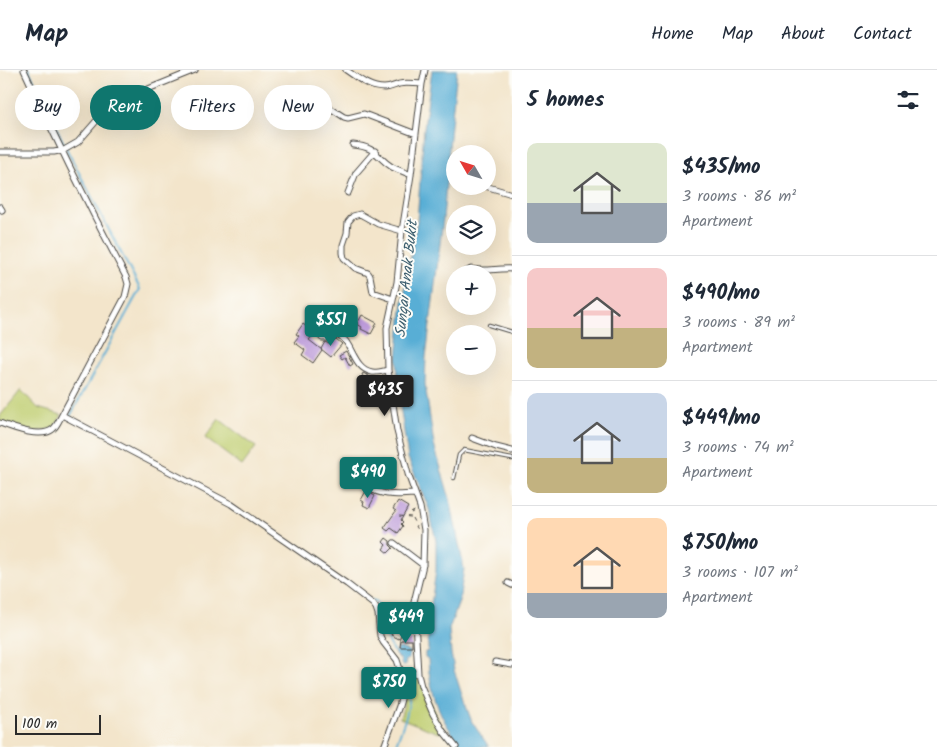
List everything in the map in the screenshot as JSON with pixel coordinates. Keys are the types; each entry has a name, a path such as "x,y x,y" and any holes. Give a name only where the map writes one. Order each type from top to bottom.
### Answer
{"street":[{"path":"0,423 28,433 49,431 54,428 125,297 128,284 65,150 24,70"},
{"path":"0,152 18,153 65,150 79,140 105,111 116,102 194,70"},
{"path":"346,70 367,84 376,87 385,88 400,84 422,84"},
{"path":"425,70 402,231 397,282 386,328 388,370 397,431 408,474 420,507 424,530 422,565 414,602 418,674 433,714 442,731 456,747"},
{"path":"332,109 348,118 364,114 416,134"},
{"path":"353,145 367,147 375,151 382,160 393,168 411,175"},
{"path":"348,193 356,173 375,151"},
{"path":"496,189 512,194"},
{"path":"393,299 373,292 368,273 355,268 344,258 342,253 343,245 348,222 351,217 357,214 378,224 402,231"},
{"path":"496,270 512,269"},
{"path":"315,328 322,338 337,334 342,337 362,368 372,372 388,370"},
{"path":"62,415 231,504 373,604 378,614 380,636 397,660 401,672 400,706 384,747"},
{"path":"472,438 512,451"},
{"path":"372,490 390,495 415,494"},
{"path":"394,543 422,565"},
{"path":"495,662 512,665"},
{"path":"401,672 418,674"}],"lane":[{"path":"496,327 512,332"},
{"path":"454,478 459,455 464,450 512,459"}],"path":[{"path":"420,507 412,512 411,517 418,530 424,530"},
{"path":"399,516 411,517"}],"green space":[{"path":"21,390 38,408 62,415 54,428 29,433 0,423 0,416"},
{"path":"219,419 256,447 242,466 205,438"},
{"path":"405,673 418,674 443,731 438,733 400,718 404,704"}],"water":[{"name":"Sungai Anak Bukit","path":"432,70 457,70 449,145 446,145 446,184 443,220 426,357 425,384 434,445 450,499 464,569 459,602 449,629 451,653 454,670 472,722 489,747 463,747 455,738 438,706 431,683 428,659 425,657 425,652 428,651 428,624 436,571 436,541 429,509 408,458 398,392 397,358 403,301 417,221 424,128"},
{"path":"400,648 409,651 409,659 406,660 405,666 402,666 400,659 394,653"}],"building":[{"path":"362,315 377,323 371,334 361,329 362,327 357,324"},
{"path":"303,324 314,334 309,340 322,350 313,363 302,355 305,350 294,342 299,336 296,334"},
{"path":"336,339 342,344 331,357 321,349 325,342 329,344"},
{"path":"346,351 353,364 350,366 345,357 342,359 339,355"},
{"path":"363,373 372,380 368,383 362,375"},
{"path":"366,491 375,496 369,508 363,505 364,502 361,500"},
{"path":"398,501 408,507 401,520 403,526 398,533 391,528 388,531 384,528 396,511 393,509"},
{"path":"386,538 390,541 390,545 393,548 388,553 383,549 386,545 383,542"},
{"path":"397,613 409,619 399,639 391,635 394,628 391,626"},
{"path":"401,640 412,640 412,647 400,647"}],"waterway":[{"path":"29,70 68,152 140,289 69,418"},
{"path":"372,600 377,604 384,616 387,638 393,651"},
{"path":"395,747 406,717 409,703 410,678"}]}
